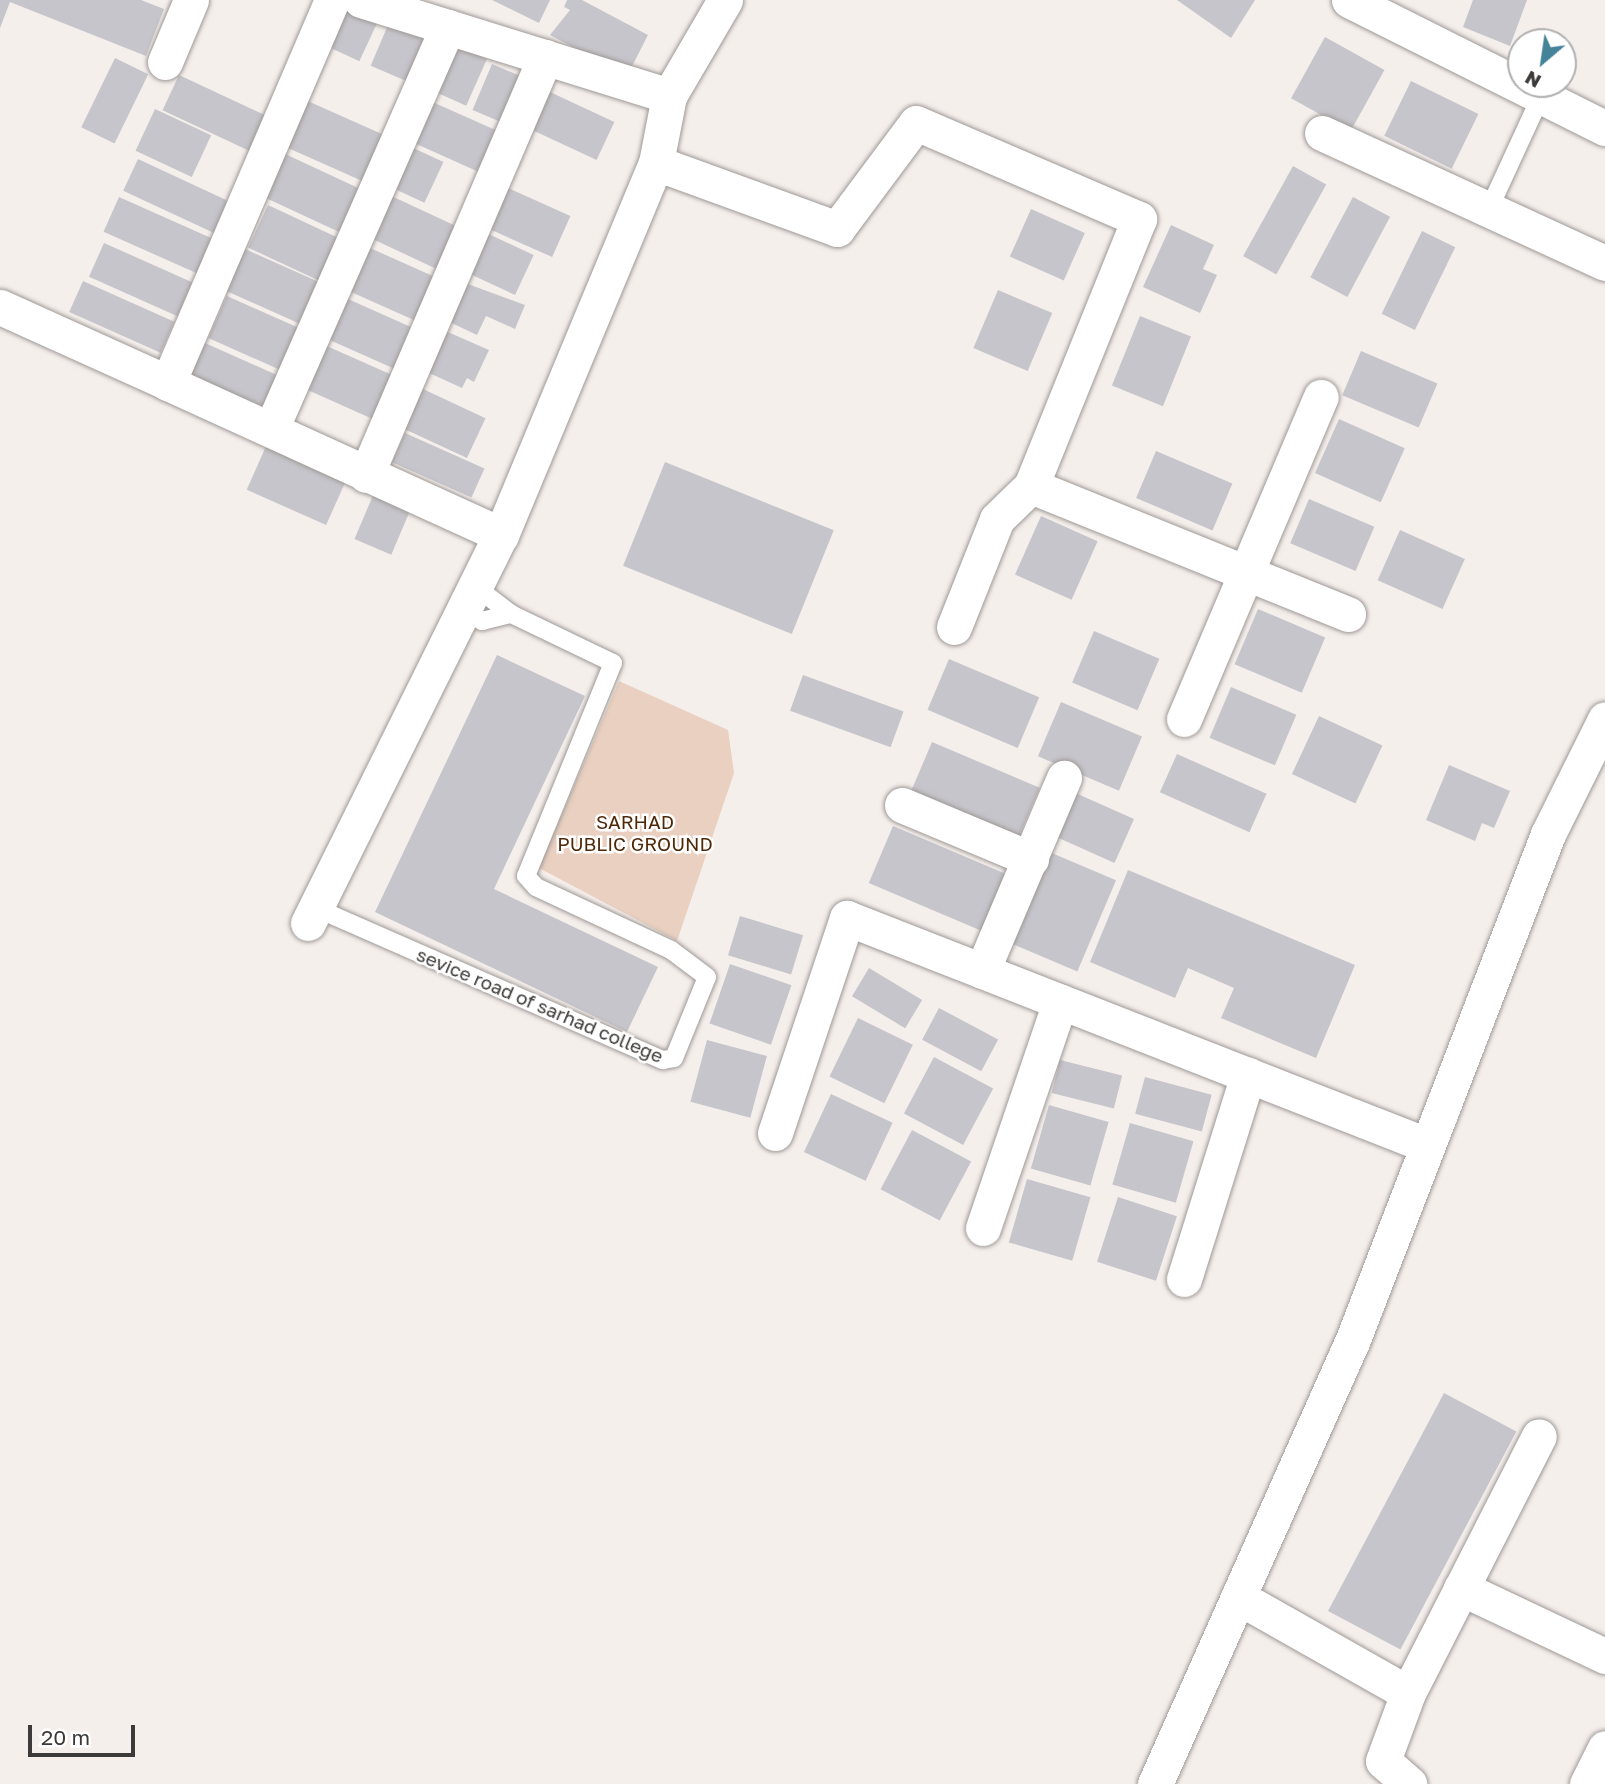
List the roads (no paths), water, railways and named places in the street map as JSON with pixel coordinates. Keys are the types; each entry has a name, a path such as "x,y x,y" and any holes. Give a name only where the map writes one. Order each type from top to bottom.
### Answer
{"street":[{"path":"165,62 191,0"},
{"path":"168,383 332,0"},
{"path":"361,0 669,96"},
{"path":"1349,0 1507,79"},
{"path":"312,915 501,534 656,163 669,96 714,4"},
{"path":"272,427 448,27"},
{"path":"366,475 545,57"},
{"path":"1545,98 1605,128"},
{"path":"656,163 837,229 916,123 1139,219 1031,486 997,519 954,626"},
{"path":"1322,133 1605,263"},
{"path":"0,307 272,427 366,475 501,534"},
{"path":"1184,719 1250,574 1321,397"},
{"path":"1031,486 1348,614"},
{"path":"1154,1784 1352,1342 1424,1144 1548,834 1605,719"},
{"path":"982,971 1064,778"},
{"path":"902,805 1031,859"},
{"path":"775,1133 847,919 1424,1144"},
{"path":"984,1228 1060,1002"},
{"path":"1184,1279 1248,1075"},
{"path":"1409,1784 1383,1760 1408,1693 1539,1436"},
{"path":"1461,1588 1605,1656"},
{"path":"1238,1597 1408,1693"},
{"path":"1587,1784 1605,1748"}],"lane":[{"path":"1489,209 1540,98"},
{"path":"470,599 511,614"},
{"path":"470,599 482,621 511,614"},
{"name":"sevice road of sarhad college","path":"312,915 663,1060 674,1058 707,977 671,950 536,887 526,876 615,667 511,614"}],"park label":[{"name":"SARHAD PUBLIC GROUND","path":"635,833"}]}
